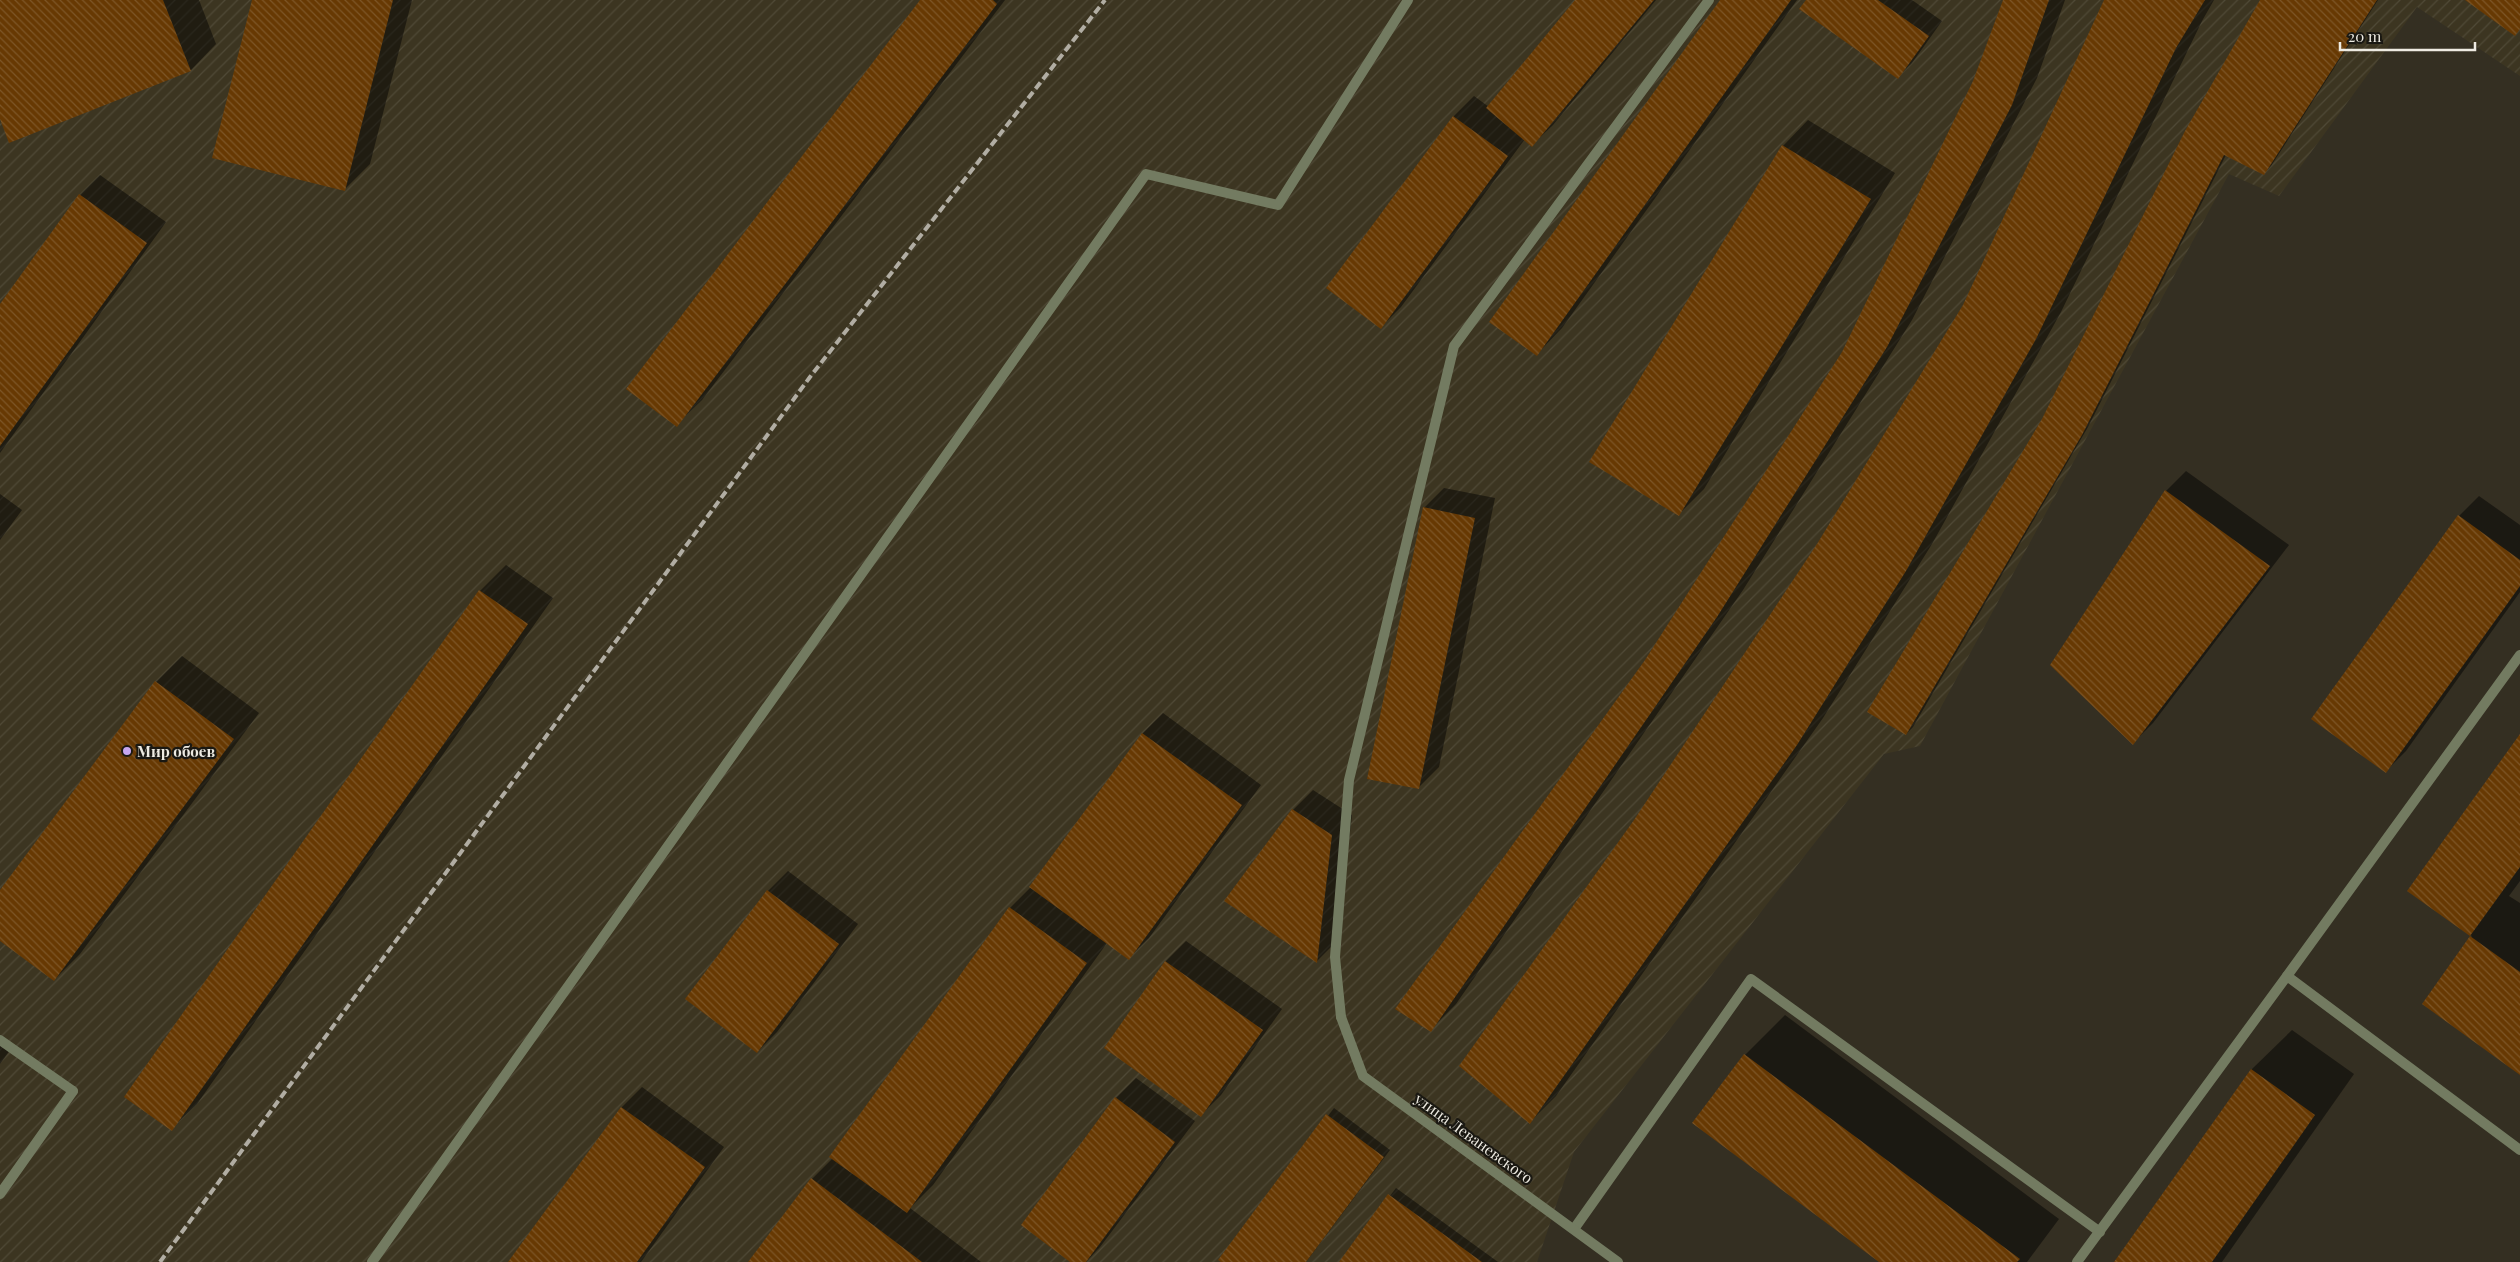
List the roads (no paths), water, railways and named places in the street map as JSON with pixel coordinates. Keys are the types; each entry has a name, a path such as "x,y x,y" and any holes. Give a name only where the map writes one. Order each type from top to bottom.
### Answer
{"street":[{"path":"372,1262 1146,174 1278,205 1408,0"},
{"name":"улица Леваневского","path":"1618,1262 1363,1076 1340,1017 1335,957 1349,780 1454,346 1709,0"},
{"path":"2077,1262 2520,655"},
{"path":"2287,976 2520,1150"},
{"path":"1574,1230 1751,979 2100,1232"},
{"path":"0,1040 73,1091 0,1194"}],"railway":[{"path":"160,1262 810,377 1105,0"}],"place":[{"name":"Мир обоев","path":"127,751"}]}
